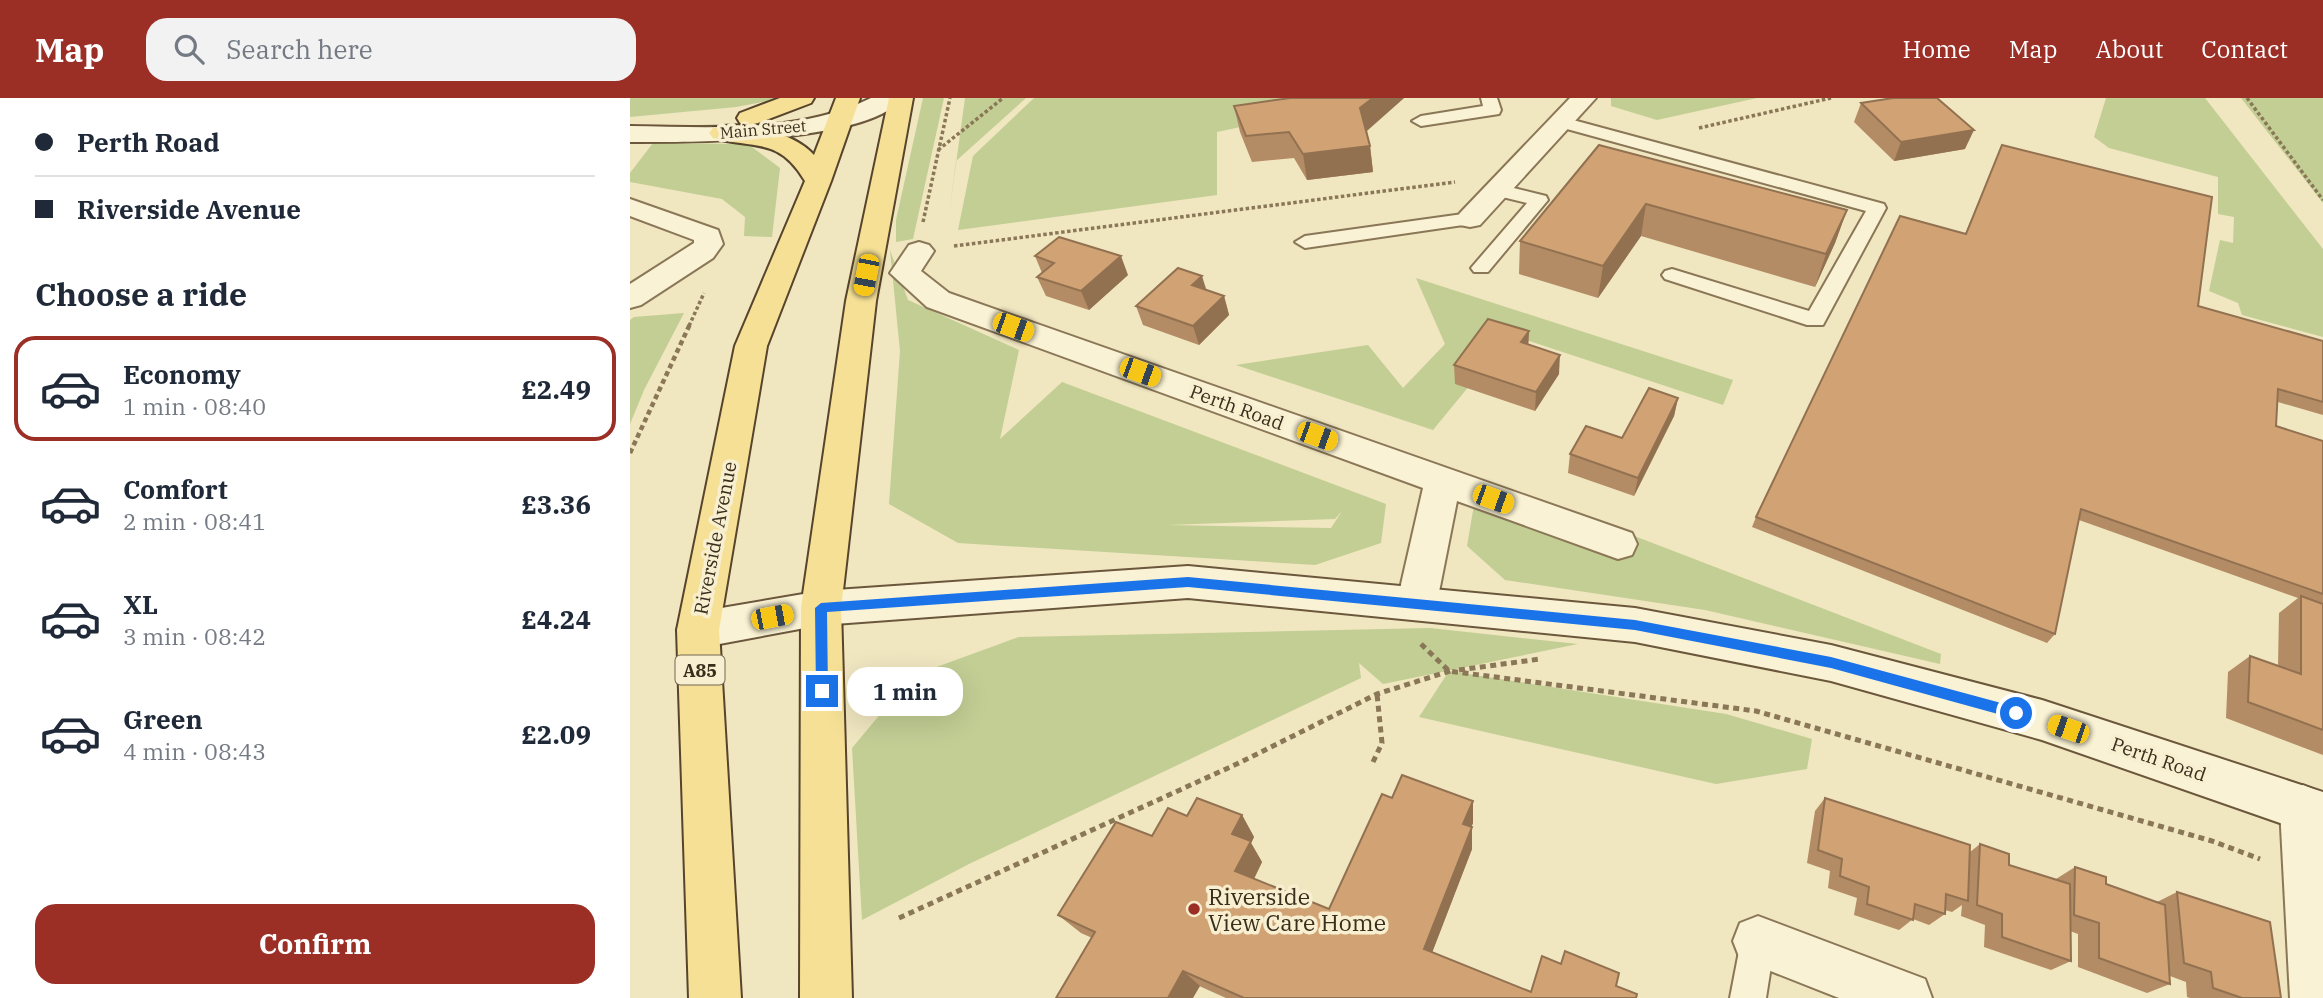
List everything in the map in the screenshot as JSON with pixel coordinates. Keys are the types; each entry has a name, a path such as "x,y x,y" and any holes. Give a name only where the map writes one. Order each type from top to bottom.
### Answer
{"main road":[{"path":"749,118 802,98"},
{"path":"826,998 821,608 861,301 890,106"},
{"name":"Riverside Avenue","path":"715,998 698,630 751,346 818,181 844,108"},
{"path":"722,133 770,138 792,147 807,160 818,181"}],"street":[{"path":"1470,219 1584,98"},
{"path":"637,135 749,118 890,106"},
{"name":"Main Street","path":"637,135 722,133 844,108"},
{"path":"630,207 708,236 709,244 703,252 630,298"},
{"name":"Perth Road","path":"919,251 905,272 937,300 1618,544"},
{"path":"1417,603 1443,481"},
{"name":"Perth Road","path":"698,630 821,608 1188,582 1635,625 1831,663 2042,720 2313,811"},
{"path":"2313,811 2316,998"},
{"path":"1758,941 1906,998"}],"lane":[{"path":"1421,121 1493,110 1489,98"},
{"path":"1562,121 1877,208 1815,320 1672,275"},
{"path":"1481,268 1539,200 1497,190"},
{"path":"1305,242 1470,219"},
{"path":"1748,998 1758,941"}],"path":[{"path":"950,98 937,150 919,251 1464,181 1497,190"},
{"path":"937,150 1003,98"},
{"path":"1638,141 1831,98"},
{"path":"2248,98 2323,200"},
{"path":"630,453 714,271 703,252"},
{"path":"899,918 1239,763 1377,694 1449,671 1756,711 1915,759 2212,841 2264,861"},
{"path":"1373,762 1382,743 1377,694"}],"green space":[{"path":"630,98 783,98 736,107 630,117"},
{"path":"923,98 944,98 913,239 896,242 896,220"},
{"path":"965,98 1026,98 956,161"},
{"path":"1034,98 1307,98 1282,118 1217,132 1217,195 958,230 973,156"},
{"path":"1611,98 1757,98 1657,120 1611,106"},
{"path":"2106,98 2205,98 2323,249 2323,337 2242,315 2238,303 2209,291 2220,240 2233,243 2234,217 2218,214 2218,177 2109,148 2094,137"},
{"path":"2241,98 2323,98 2323,203"},
{"path":"653,143 748,144 780,168 772,237 744,236 745,217 722,199 630,182 630,173"},
{"path":"890,250 908,300 1019,350 1000,439 1062,382 1386,504 1381,543 1315,565 958,543 889,504 900,351","holes":["1342,511 1331,528 1168,525 1335,519"]},
{"path":"1416,278 1733,380 1723,405 1511,335 1433,430 1236,365 1368,345 1403,388 1445,344"},
{"path":"684,313 644,390 630,424 630,320 634,317"},
{"path":"1474,505 1598,522 1941,654 1940,664 1705,610 1505,580 1467,546"},
{"path":"1430,628 1578,644 1383,684 1359,663 1361,678 969,864 862,920 852,748 912,676 1019,637"},
{"path":"1449,671 1726,714 1812,739 1807,769 1716,784 1419,717"}],"building":[{"path":"1290,98 1373,98 1360,108 1370,146 1303,154 1289,132 1246,136 1234,106"},
{"path":"1893,98 1937,98 1974,130 1901,142 1861,103"},
{"path":"1599,145 1847,210 1826,254 1646,204 1603,266 1520,241"},
{"path":"2002,145 2212,197 2198,306 2323,341 2323,402 2278,389 2276,426 2323,441 2323,594 2081,509 2055,634 1756,517 1900,216 1966,234"},
{"path":"1059,237 1121,256 1081,291 1037,277 1054,263 1035,256"},
{"path":"1178,268 1202,276 1192,285 1224,296 1193,326 1136,306"},
{"path":"1488,319 1529,331 1521,342 1560,355 1536,392 1454,365"},
{"path":"1649,388 1678,398 1638,478 1570,454 1586,426 1622,438"},
{"path":"2301,596 2323,604 2323,730 2248,702 2250,656 2301,674"},
{"name":"Riverside View Care Home","path":"1402,775 1473,801 1463,824 1472,827 1424,949 1531,992 1542,956 1561,964 1565,951 1619,973 1616,986 1637,994 1636,998 1244,998 1183,971 1168,998 1056,998 1095,932 1058,915 1116,822 1152,836 1168,808 1187,816 1197,798 1242,815 1232,834 1251,841 1235,871 1329,909 1382,794 1392,798"},
{"path":"1825,798 1970,845 1968,901 1946,894 1945,914 1915,904 1913,920 1867,904 1869,887 1840,876 1842,859 1818,850"},
{"path":"1980,844 2009,854 2009,865 2070,884 2071,961 2002,937 2002,914 1977,905"},
{"path":"2075,867 2106,877 2106,884 2165,905 2170,984 2099,958 2099,923 2074,915"},
{"path":"2177,892 2270,922 2281,998 2242,998 2213,988 2211,972 2184,963"}],"place":[{"name":"Riverside View Care Home","path":"1194,909"}],"route":[{"path":"822,691 821,608 1188,582 1635,625 1831,663 2016,713"}]}
